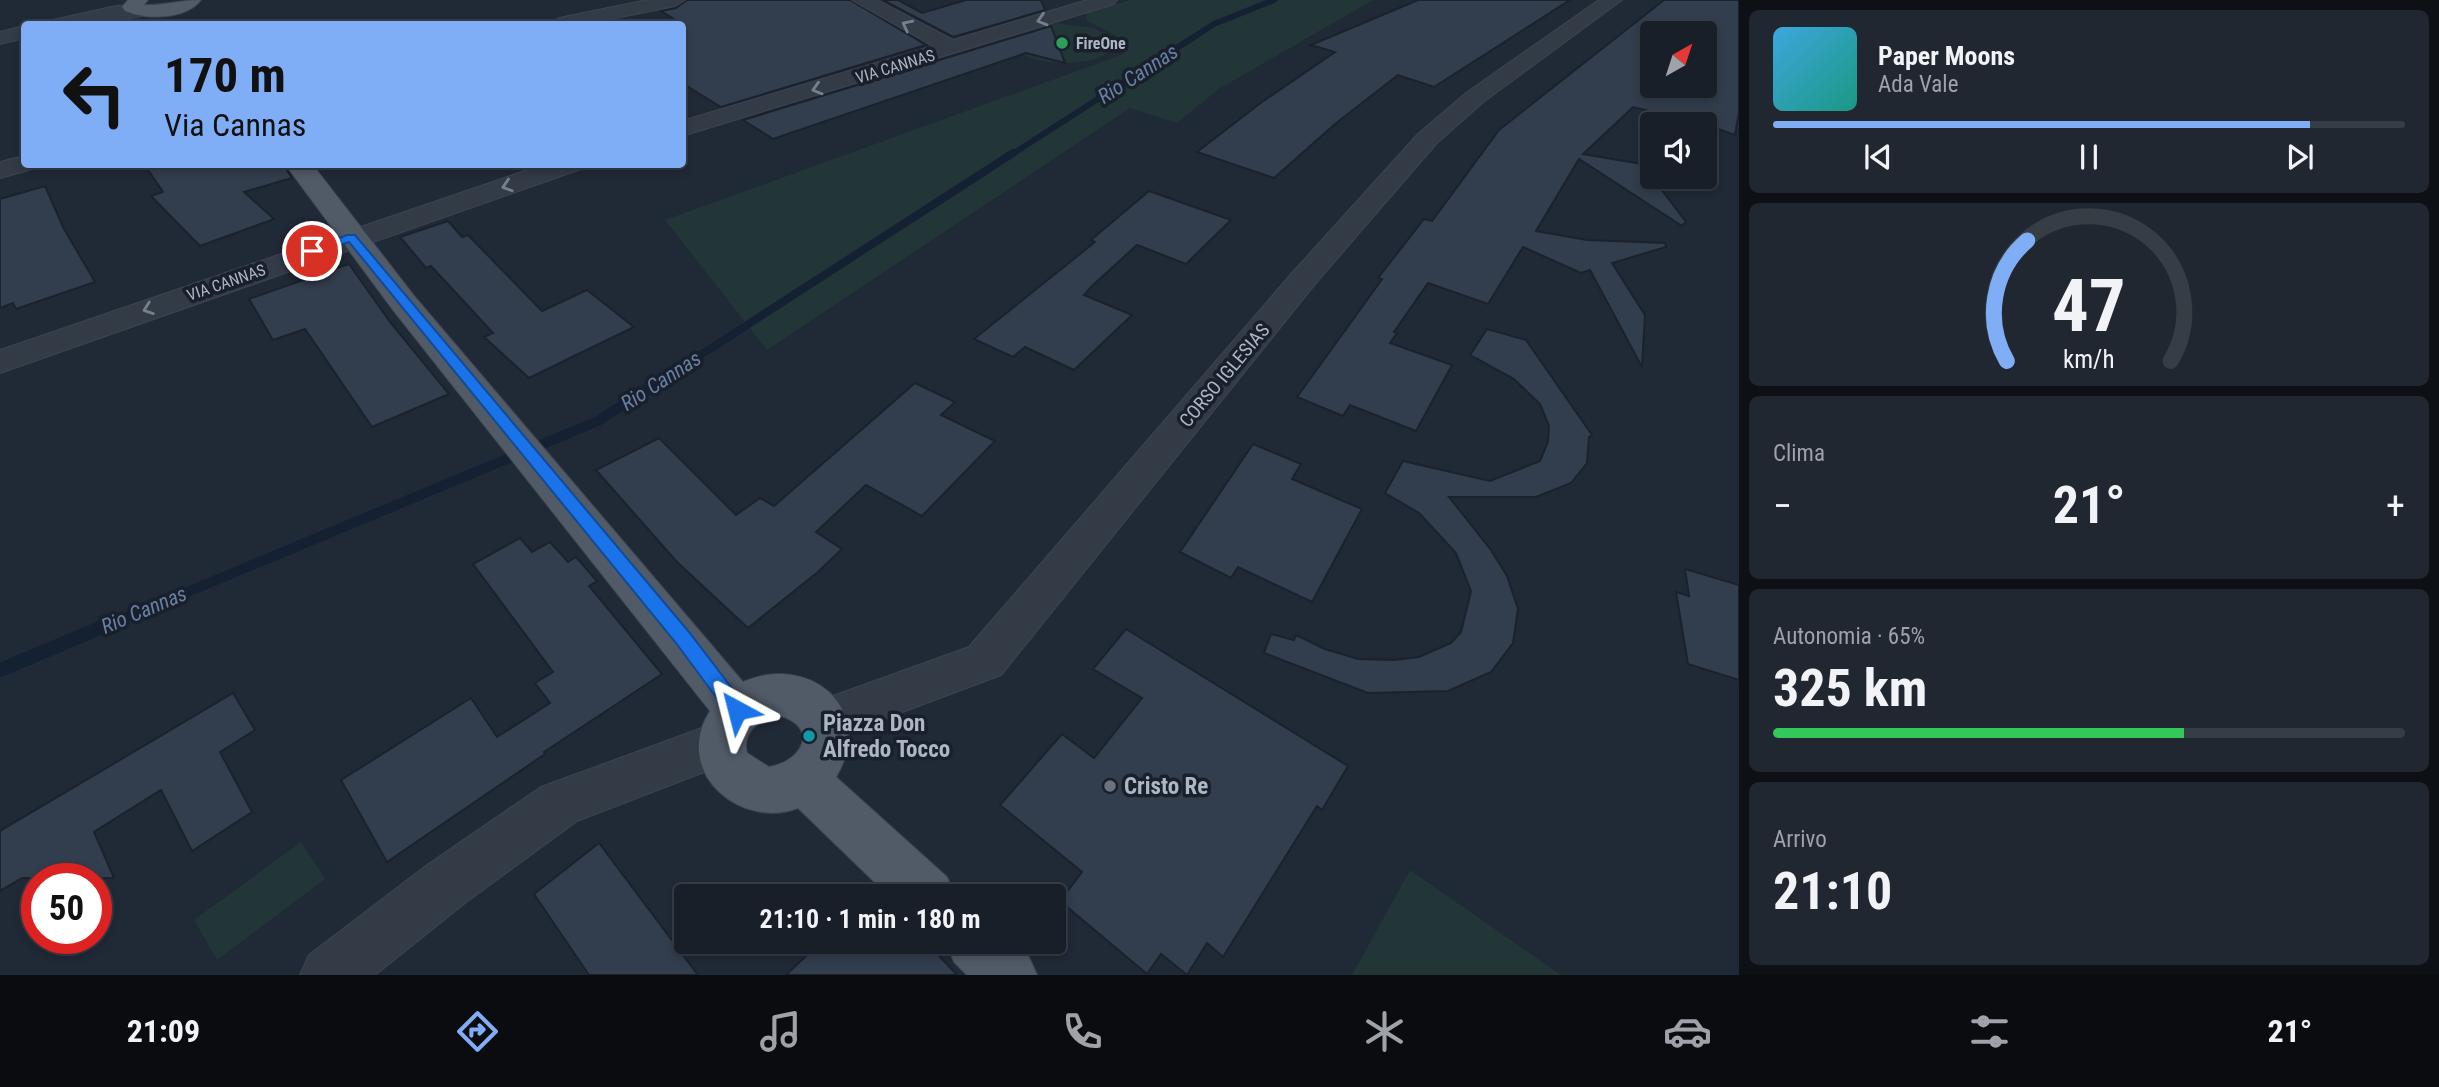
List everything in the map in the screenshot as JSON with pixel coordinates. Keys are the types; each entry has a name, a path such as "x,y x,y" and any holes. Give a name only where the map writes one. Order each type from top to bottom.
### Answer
{"main road":[{"path":"301,168 351,238 682,638 729,727"},
{"path":"786,693 802,698 816,708 825,720 829,736 827,752 818,768 790,787 756,788 731,771 723,758 729,727 760,696 786,693"},
{"path":"804,780 915,884"},
{"path":"986,954 1008,975"}],"street":[{"path":"574,21 675,0"},
{"path":"862,0 953,48"},
{"name":"CORSO IGLESIAS","path":"825,720 985,661 1304,278 1427,139 1474,98 1612,0"},
{"name":"VIA CANNAS","path":"686,128 1100,1"},
{"path":"81,21 158,10"},
{"path":"0,38 21,33"},
{"path":"0,170 21,165"},
{"name":"VIA CANNAS","path":"0,362 351,238 560,168"},
{"path":"329,975 446,884 559,804 729,727"}],"shaded area":[{"path":"1130,0 1373,0 1219,89 1177,123 1130,108 767,350 665,220 1118,56 1124,53 1120,41 1111,33 1087,21 1087,13"},
{"name":"FireOne","path":"1046,22 1095,28 1113,41 1114,47 1095,59 1054,63 1028,57 1018,51 1008,39 1011,33"},
{"path":"301,842 325,879 217,960 194,920"},
{"path":"1410,870 1561,975 1352,975"}],"building":[{"path":"687,0 850,0 926,45 721,107 686,85 686,21 677,21 661,11 676,8"},
{"path":"883,0 898,0 922,13 966,0 1041,0 1045,10 953,37"},
{"path":"1418,0 1570,0 1434,87 1398,75 1335,124 1274,178 1197,152 1262,102 1335,52 1311,45"},
{"path":"1664,0 1739,0 1739,112 1735,135 1717,129 1717,112 1654,112 1633,107 1583,154 1640,164 1640,189 1661,189 1686,222 1682,226 1579,159 1536,231 1587,240 1665,243 1666,247 1612,263 1645,315 1642,367 1590,270 1581,273 1523,247 1488,304 1428,283 1394,332 1397,333 1390,343 1452,365 1416,431 1350,405 1343,416 1297,397 1382,279 1378,278 1424,219 1432,221 1499,130"},
{"path":"1051,26 1065,63 1026,53 773,139 743,120"},
{"path":"147,168 286,168 292,178 244,192 274,219 200,246 151,196 163,192"},
{"path":"45,186 63,227 95,282 16,309 13,303 0,308 0,199"},
{"path":"1149,191 1231,220 1186,264 1137,245 1092,286 1084,295 1132,315 1074,370 1025,347 1013,357 974,339 1095,242 1091,240"},
{"path":"448,221 462,237 468,235 542,311 587,290 634,327 529,378 484,337 493,333 431,266 426,268 400,237"},
{"path":"349,264 390,322 449,394 372,427 305,329 273,340 249,299"},
{"path":"1487,329 1526,340 1592,435 1589,437 1587,463 1571,483 1536,497 1449,497 1491,550 1507,576 1518,609 1513,643 1491,672 1448,691 1368,693 1264,653 1271,634 1294,640 1296,635 1325,649 1358,659 1394,660 1419,657 1451,643 1461,632 1471,591 1456,553 1419,513 1385,493 1403,461 1490,481 1540,461 1548,442 1549,426 1540,404 1514,379 1470,355"},
{"path":"915,383 955,402 941,415 995,441 922,516 866,485 816,532 842,549 818,572 748,628 677,562 596,470 659,438 736,515 760,498 774,506"},
{"path":"1253,444 1301,464 1292,479 1362,509 1312,602 1238,567 1231,578 1180,552"},
{"path":"520,538 532,552 550,542 568,562 576,557 597,581 589,586 662,674 544,752 545,754 387,862 341,780 471,698 497,737 550,703 535,683 553,672 473,564"},
{"path":"1685,569 1739,585 1739,680 1688,664 1676,592 1689,596"},
{"name":"Cristo Re","path":"1126,629 1348,766 1322,810 1317,806 1223,957 1207,943 1187,975 1161,954 1147,974 1066,906 1066,893 1082,872 1000,805 1062,734 1094,758 1142,698 1093,669"},
{"path":"233,693 255,730 220,752 252,812 192,851 161,790 94,832 107,863 21,863 21,879 0,891 0,831"},
{"path":"599,843 674,943 674,954 682,954 698,975 589,975 534,894"},
{"path":"808,954 937,954 957,975 786,975"}],"waterway":[{"name":"Rio Cannas","path":"1011,155 1214,24 1274,0"},
{"name":"Rio Cannas","path":"696,358 1013,153"},
{"name":"Rio Cannas","path":"108,625 598,421 698,356"},
{"name":"Rio Cannas","path":"0,670 112,623"}],"place":[{"name":"FireOne","path":"1062,43"},
{"name":"Piazza Don Alfredo Tocco","path":"809,736"},
{"name":"Cristo Re","path":"1110,786"}],"route":[{"path":"312,251 351,238 682,638 737,710"}]}
